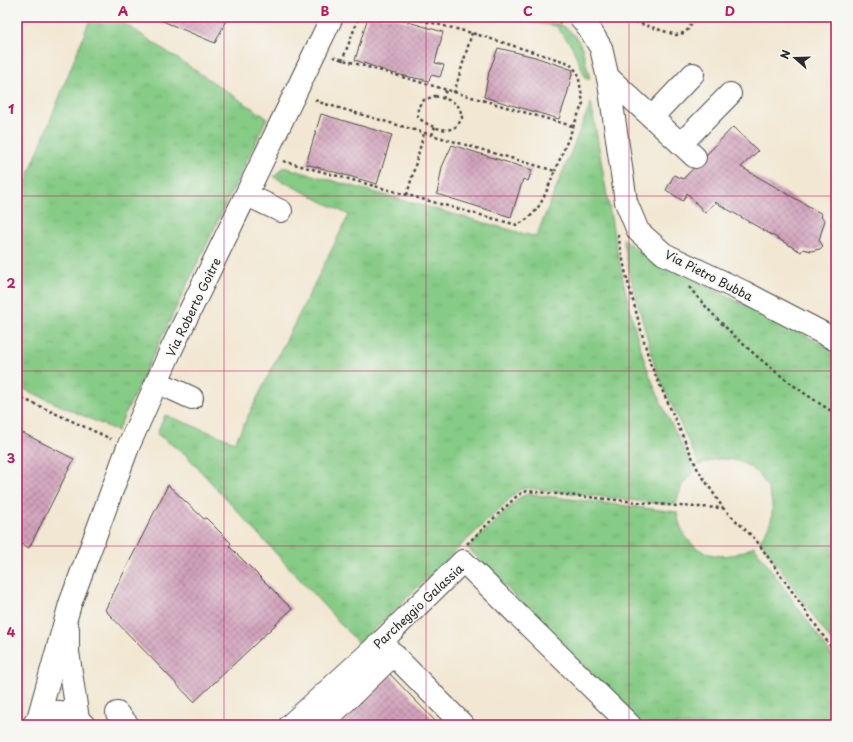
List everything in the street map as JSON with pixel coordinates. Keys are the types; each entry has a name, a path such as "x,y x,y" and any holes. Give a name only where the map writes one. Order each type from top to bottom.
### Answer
{"street":[{"name":"Via Roberto Goitre","path":"35,722 70,604 128,447 157,382 332,17"},
{"name":"Via Pietro Bubba","path":"573,22 589,28 601,48 608,77 626,202 638,231 664,254 836,340"},
{"path":"652,117 693,74"},
{"path":"608,77 688,151 730,94"},
{"path":"246,195 281,211"},
{"path":"157,382 192,398"},
{"name":"Parcheggio Galassia","path":"321,725 463,561 630,725"},
{"name":"Via Roberto Goitre","path":"70,604 67,631 68,652 81,722"},
{"path":"387,648 463,725"},
{"name":"Parcheggio Galassia","path":"290,725 387,648"},
{"path":"35,722 54,712 71,714 81,722"}],"path":[{"path":"342,60 359,17"},
{"path":"265,156 517,225 526,221 537,210 583,103 578,73 569,63 472,33 409,17"},
{"path":"554,17 573,22"},
{"path":"623,18 668,34 676,35 684,34 690,29 694,17"},
{"path":"454,93 472,33"},
{"path":"316,49 342,60 572,126"},
{"path":"444,99 446,90"},
{"path":"296,91 322,103 554,171"},
{"path":"435,96 444,99 454,102 461,108 462,118 455,127 447,130 424,124 418,117 418,107 424,100 435,96"},
{"path":"432,135 434,127"},
{"path":"407,195 424,133"},
{"path":"618,231 626,275 650,363 697,468 723,508 756,540 836,654"},
{"path":"680,262 680,277 698,298 736,336 779,376 836,414"},
{"path":"17,396 128,447"}],"green space":[{"path":"91,17 115,17 267,118 117,431 17,386 17,204"},
{"path":"509,17 551,21 569,30 577,38 582,48 590,79 586,79 572,46 556,26 508,19"},
{"path":"591,103 627,298 645,362 655,389 694,470 682,485 676,503 664,504 526,488 519,490 359,644 185,454 157,434 165,415 235,442 349,215 274,177 283,167 536,237"},
{"path":"623,238 635,249 661,263 836,351 836,648 760,540 770,522 772,515 772,504 770,494 760,476 744,464 734,460 717,459 699,465 656,370 630,276"},
{"path":"529,494 677,512 680,526 686,538 705,552 716,555 729,555 741,552 754,546 836,661 836,725 640,725 468,548 520,497"}],"building":[{"path":"17,17 24,17 17,34"},
{"path":"153,17 228,17 215,43"},
{"path":"368,17 391,17 443,32 435,63 444,65 440,77 431,75 429,81 392,73 355,60"},
{"path":"498,48 535,57 573,70 559,119 484,97 489,72"},
{"path":"321,114 392,135 377,184 306,164"},
{"path":"733,127 758,151 741,167 822,214 821,217 825,220 819,240 823,246 820,249 811,251 803,249 801,252 715,202 705,213 687,193 683,201 666,190 674,175 683,179"},
{"path":"452,145 532,170 528,181 523,179 511,217 437,194 442,167"},
{"path":"17,430 74,459 29,548 17,542"},
{"path":"168,485 204,519 206,518 231,543 229,546 292,609 194,702 105,610"},
{"path":"388,672 439,725 333,725"}]}
